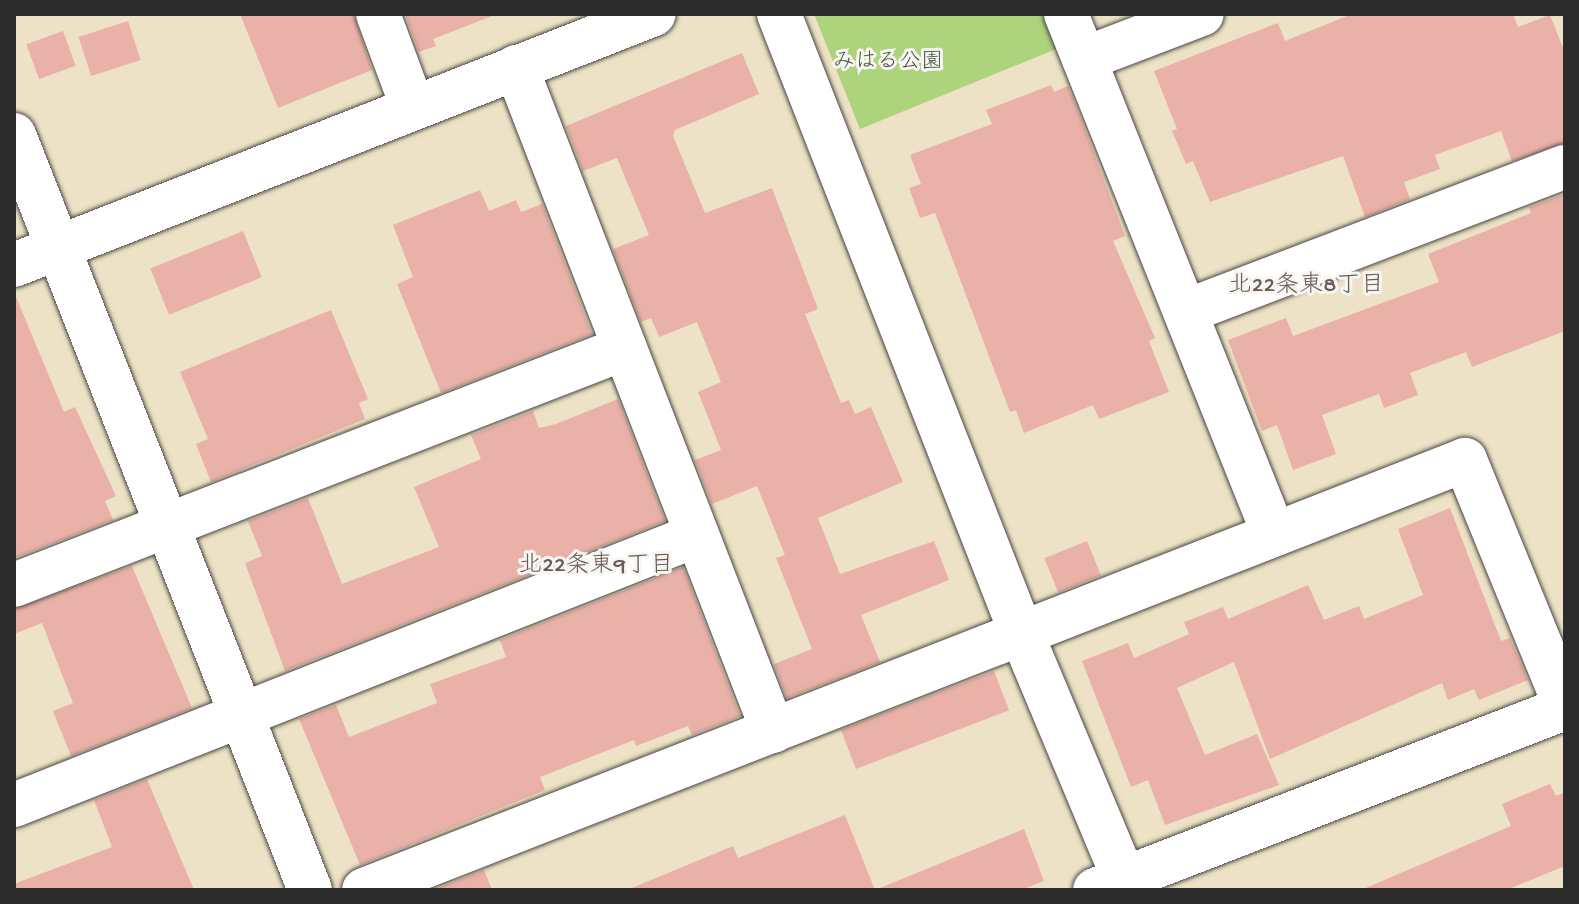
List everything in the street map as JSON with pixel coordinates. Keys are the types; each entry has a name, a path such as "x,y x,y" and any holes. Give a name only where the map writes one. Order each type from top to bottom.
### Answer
{"street":[{"path":"378,14 413,108"},
{"path":"14,265 654,14"},
{"path":"364,890 773,731 1020,630 1465,460 1565,706 1116,886 1020,630 779,14"},
{"path":"1066,14 1273,532"},
{"path":"1084,59 1202,14"},
{"path":"516,67 773,731"},
{"path":"14,135 165,527 310,890"},
{"path":"1187,311 1565,167"},
{"path":"14,585 625,348"},
{"path":"14,805 697,535"}],"green space":[{"name":"みはる公園","path":"814,14 1054,14 1066,45 860,129"}],"building":[{"path":"240,14 354,14 372,70 278,108"},
{"path":"405,14 492,16 433,39 436,46 419,52"},
{"path":"1352,14 1513,14 1518,27 1550,15 1565,53 1565,143 1512,161 1501,131 1435,155 1440,169 1404,182 1410,199 1365,217 1343,156 1210,202 1193,161 1186,164 1172,131 1177,129 1154,71 1278,23 1285,41"},
{"path":"128,21 141,60 91,76 79,37"},
{"path":"63,31 76,66 39,79 26,44"},
{"path":"742,53 759,94 675,130 673,136 705,213 772,188 818,309 805,314 841,403 849,400 855,414 871,407 903,482 818,518 840,574 934,541 949,580 861,615 880,662 787,698 774,664 812,649 776,558 785,555 757,486 712,504 695,460 721,450 698,392 721,382 697,322 659,337 651,318 641,322 613,249 649,235 617,158 583,171 566,126"},
{"path":"1051,85 1054,92 1068,86 1083,124 1125,236 1113,241 1155,338 1149,341 1169,392 1099,419 1093,405 1024,433 1016,410 1010,412 935,213 920,218 909,188 921,184 910,155 992,124 986,110"},
{"path":"480,190 489,211 516,200 521,212 542,204 592,334 441,393 397,284 413,277 393,225"},
{"path":"1565,194 1565,331 1472,367 1466,352 1410,373 1418,395 1384,408 1379,394 1322,415 1336,454 1293,470 1277,425 1262,431 1228,340 1286,318 1293,336 1439,282 1428,254 1531,213 1529,207"},
{"path":"243,231 262,277 169,315 150,268"},
{"path":"14,292 64,412 75,407 116,496 105,501 113,520 14,558"},
{"path":"331,310 368,399 359,403 365,419 211,482 196,444 208,439 180,372"},
{"path":"618,399 665,521 285,671 245,563 262,556 248,521 308,498 342,584 439,547 414,487 481,459 471,435 533,411 539,428 556,424"},
{"path":"1450,508 1501,641 1510,638 1528,680 1479,700 1474,689 1448,700 1442,683 1270,759 1234,662 1177,688 1205,755 1257,734 1279,785 1165,825 1148,780 1131,787 1082,661 1128,643 1134,658 1189,634 1184,622 1223,607 1228,619 1308,585 1324,620 1359,606 1364,619 1423,595 1398,529"},
{"path":"1087,541 1101,575 1058,593 1044,558"},
{"path":"132,566 192,708 71,756 53,711 73,703 42,623 14,634 14,609"},
{"path":"683,567 740,716 692,735 688,726 636,746 634,740 540,777 545,790 360,865 299,719 336,705 349,737 437,703 430,684 506,657 500,640"},
{"path":"994,671 1009,710 856,769 841,730"},
{"path":"147,779 194,890 14,890 14,884 112,847 94,800"},
{"path":"1550,784 1556,796 1565,792 1565,866 1506,890 1361,890 1511,826 1502,804"},
{"path":"845,815 875,890 627,890 733,846 738,858"},
{"path":"1024,829 1044,881 1021,890 875,890"},
{"path":"484,870 492,890 433,890"}],"district":[{"name":"北22条東8丁目","path":"1306,287"},
{"name":"北22条東9丁目","path":"596,567"}]}
